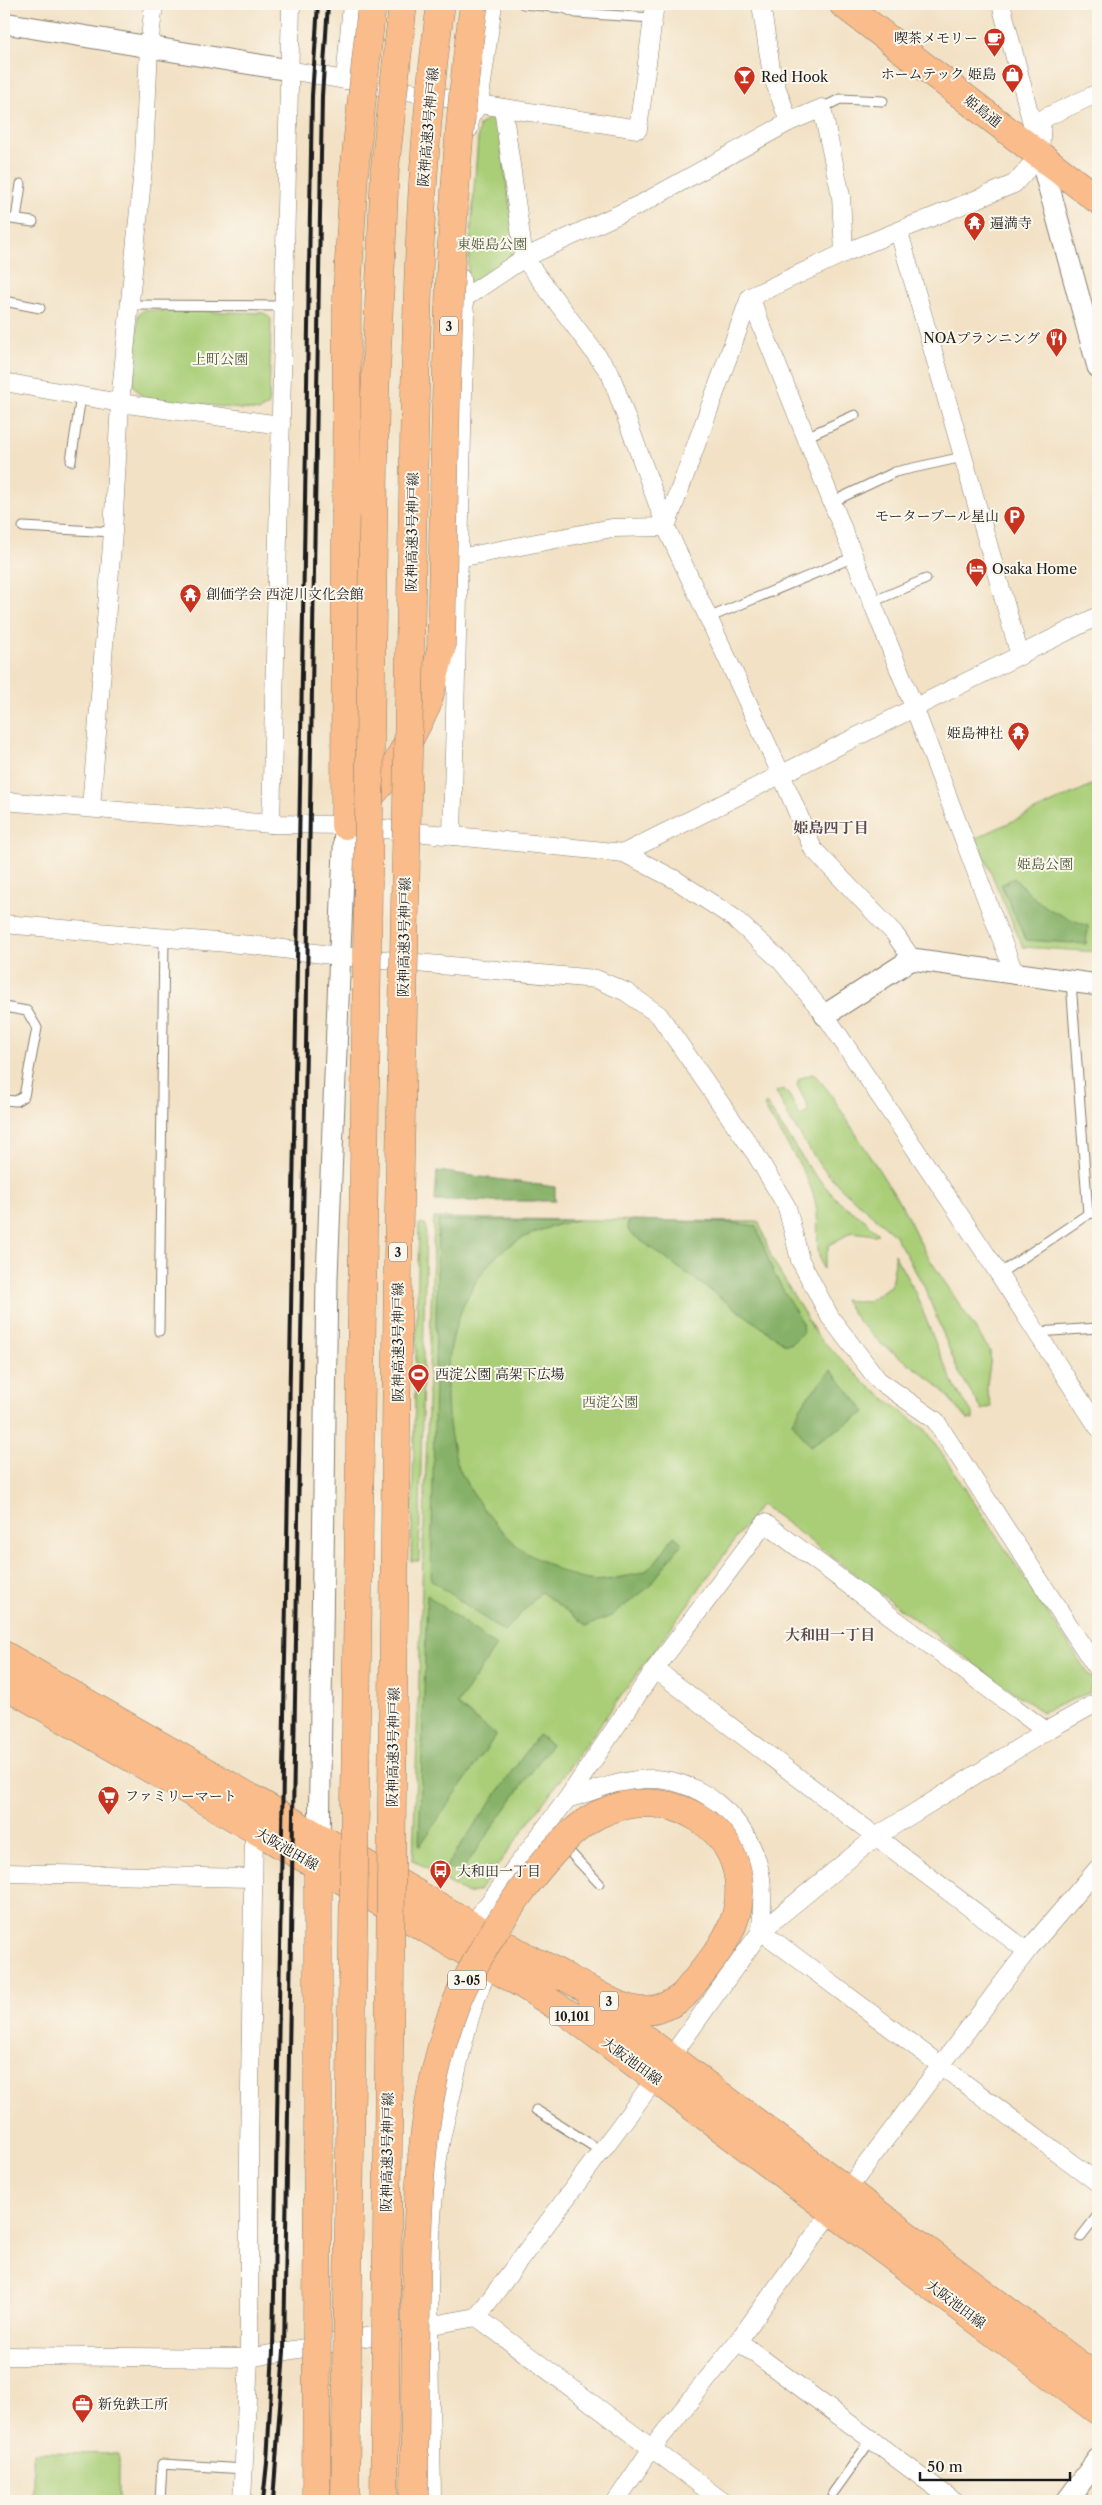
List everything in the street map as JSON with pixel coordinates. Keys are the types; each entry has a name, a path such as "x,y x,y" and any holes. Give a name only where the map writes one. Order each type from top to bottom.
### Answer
{"main road":[{"path":"344,833 347,295 354,174 372,4"},
{"path":"345,2501 375,396 385,168 403,4"},
{"name":"阪神高速3号神戸線","path":"384,2501 398,1263 415,387 423,173 434,54 442,4"},
{"name":"3","path":"344,833 394,769 428,705 441,650 452,254 460,124 474,4"},
{"name":"姫島通","path":"843,4 1098,200"},
{"name":"大阪池田線","path":"4,1656 539,1963 664,2068 840,2201 1098,2411"},
{"name":"大阪池田線","path":"4,1684 664,2068"},
{"name":"3-05","path":"414,2501 417,2231 422,2144 434,2082 452,2016 468,1975 508,1909 561,1844 580,1826 598,1814 618,1806 638,1802 660,1802 681,1808 699,1817 715,1831 727,1846 735,1866 739,1887 737,1908 730,1932 684,1996"},
{"path":"316,2501 318,1866"},
{"name":"3","path":"539,1963 622,2008 638,2012 671,2005 684,1996"},
{"name":"大阪池田線","path":"840,2201 1098,2379"}],"street":[{"path":"91,808 113,532 120,403 144,159 149,46 154,4"},
{"path":"271,824 291,4"},
{"path":"345,80 352,4"},
{"path":"452,836 466,313 460,287 469,120 479,104 493,4"},
{"path":"761,4 772,75 789,122"},
{"path":"1006,5 1040,155 1098,367"},
{"path":"4,23 149,46 479,104 638,129 654,11"},
{"path":"666,527 750,297 844,253 1014,184 1040,155 1042,119 1098,93"},
{"path":"503,108 524,258 610,373 666,527 781,774 812,849 894,933 912,959"},
{"path":"463,299 524,258 640,204 789,122 822,108 841,196 844,253"},
{"path":"899,232 1020,656"},
{"path":"750,297 914,706 1015,975"},
{"path":"4,382 120,403 281,425"},
{"path":"459,558 612,528 666,527"},
{"path":"624,853 914,706 1020,656 1098,616"},
{"path":"4,801 271,824 344,833 452,836 624,853 676,880 734,918 781,961 825,1015 1037,1332 1098,1427"},
{"path":"318,1866 327,1277 344,833"},
{"path":"4,924 251,945 340,949 596,979 626,992 660,1015 755,1153 787,1206 800,1260 830,1317 878,1380 935,1420 1098,1670"},
{"path":"825,1015 912,959 1015,975 1098,985"},
{"path":"472,1925 567,1799 655,1669 764,1523 1046,1731"},
{"path":"655,1669 878,1836 1026,1951"},
{"path":"4,2356 249,2358 477,2317 664,2068 761,1931 878,1836 1046,1731 1098,1702"},
{"path":"567,1799 638,1780 662,1780 685,1785 708,1795 727,1811 743,1829 754,1851 761,1877 761,1931"},
{"path":"242,2501 249,2358 252,1878 254,1829"},
{"path":"616,2501 652,2448 738,2341 1026,1951 1098,1868"},
{"path":"4,1872 252,1878"},
{"path":"761,1931 1098,2183"},
{"path":"432,2501 431,2326 433,2213 440,2144 465,2035 481,1983 490,1966"},
{"path":"477,2317 722,2501"},
{"path":"738,2341 954,2501"},
{"path":"1067,2501 1098,2459"}],"lane":[{"path":"523,4 564,8 576,14 654,11"},
{"path":"822,108 840,98 883,101"},
{"path":"16,219 21,184"},
{"path":"4,218 33,222"},
{"path":"4,301 40,308"},
{"path":"130,305 283,306"},
{"path":"71,461 82,396"},
{"path":"806,437 855,415"},
{"path":"832,502 895,472 963,457"},
{"path":"23,527 113,532"},
{"path":"708,618 854,557"},
{"path":"872,602 926,579"},
{"path":"159,1331 164,938"},
{"path":"1071,982 1088,1214"},
{"path":"4,1007 27,1011 37,1028 24,1096 16,1101 4,1100"},
{"path":"998,1274 1088,1214 1098,1212"},
{"path":"1037,1332 1098,1328"},
{"path":"561,1844 599,1883"},
{"path":"536,2110 601,2151"},
{"path":"1081,2237 1098,2215"},
{"path":"833,2493 872,2440"},
{"path":"160,2501 162,2464 245,2469"}],"green space":[{"name":"東姫島公園","path":"489,118 499,129 517,256 473,283 467,282 479,125"},
{"name":"上町公園","path":"144,310 264,313 271,319 269,405 259,411 143,398 133,385 138,315"},
{"name":"姫島公園","path":"1098,782 1098,952 1023,947 976,838"},
{"path":"1014,878 1047,908 1088,926 1086,944 1026,940 1001,885"},
{"path":"812,1074 816,1076 830,1093 903,1208 925,1252 990,1351 987,1391 991,1407 982,1410 958,1371 924,1286 894,1234 842,1189 819,1164 791,1121 776,1092 783,1089 789,1095 800,1116 808,1112 807,1104 797,1085 799,1079"},
{"path":"766,1103 809,1168 839,1202 865,1220 878,1234 852,1232 829,1245 823,1269 818,1252 817,1210 812,1190 807,1178 764,1107"},
{"path":"437,1171 555,1187 555,1201 435,1201"},
{"name":"西淀公園","path":"434,1218 759,1222 772,1259 817,1335 866,1384 926,1430 1093,1681 1089,1693 1042,1712 990,1676 761,1504 479,1891 467,1894 413,1860"},
{"path":"578,1220 531,1234 509,1246 491,1262 475,1283 463,1306 449,1357 447,1384 451,1437 457,1462 468,1486 485,1511 516,1544 528,1554 573,1576 597,1581 637,1574 652,1566 674,1536 682,1543 649,1587 611,1616 587,1626 541,1592 504,1632 431,1580 438,1221"},
{"path":"632,1220 734,1223 756,1226 773,1272 802,1323 803,1332 791,1344 785,1344 629,1232 627,1224"},
{"name":"西淀公園 高架下広場","path":"419,1224 426,1225 419,1561 411,1561"},
{"path":"894,1254 915,1292 956,1389 973,1414 973,1420 967,1419 941,1389 921,1372 880,1343 858,1321 844,1300 867,1302 891,1285 895,1262"},
{"path":"831,1370 866,1412 810,1446 792,1422 806,1399"},
{"path":"427,1595 496,1646 457,1705 496,1735 419,1847"},
{"path":"538,1735 551,1744 459,1875 446,1866"},
{"path":"33,2453 119,2454 119,2501 33,2501"}],"railway":[{"path":"263,2501 273,2351 312,96 318,4"},
{"path":"273,2501 284,2351 322,96 328,4"}],"place":[{"name":"喫茶メモリー","path":"994,57"},
{"name":"ホームテック 姫島","path":"1012,93"},
{"name":"Red Hook","path":"745,96"},
{"name":"遍満寺","path":"974,242"},
{"name":"NOAプランニング","path":"1056,357"},
{"name":"モータープール星山","path":"1015,535"},
{"name":"Osaka Home","path":"976,588"},
{"name":"創価学会 西淀川文化会館","path":"190,613"},
{"name":"姫島神社","path":"1019,752"},
{"name":"西淀公園 高架下広場","path":"419,1393"},
{"name":"ファミリーマート","path":"109,1815"},
{"name":"大和田一丁目","path":"441,1890"},
{"name":"新免鉄工所","path":"82,2423"}],"district":[{"name":"姫島四丁目","path":"831,827"},
{"name":"大和田一丁目","path":"830,1634"}]}
